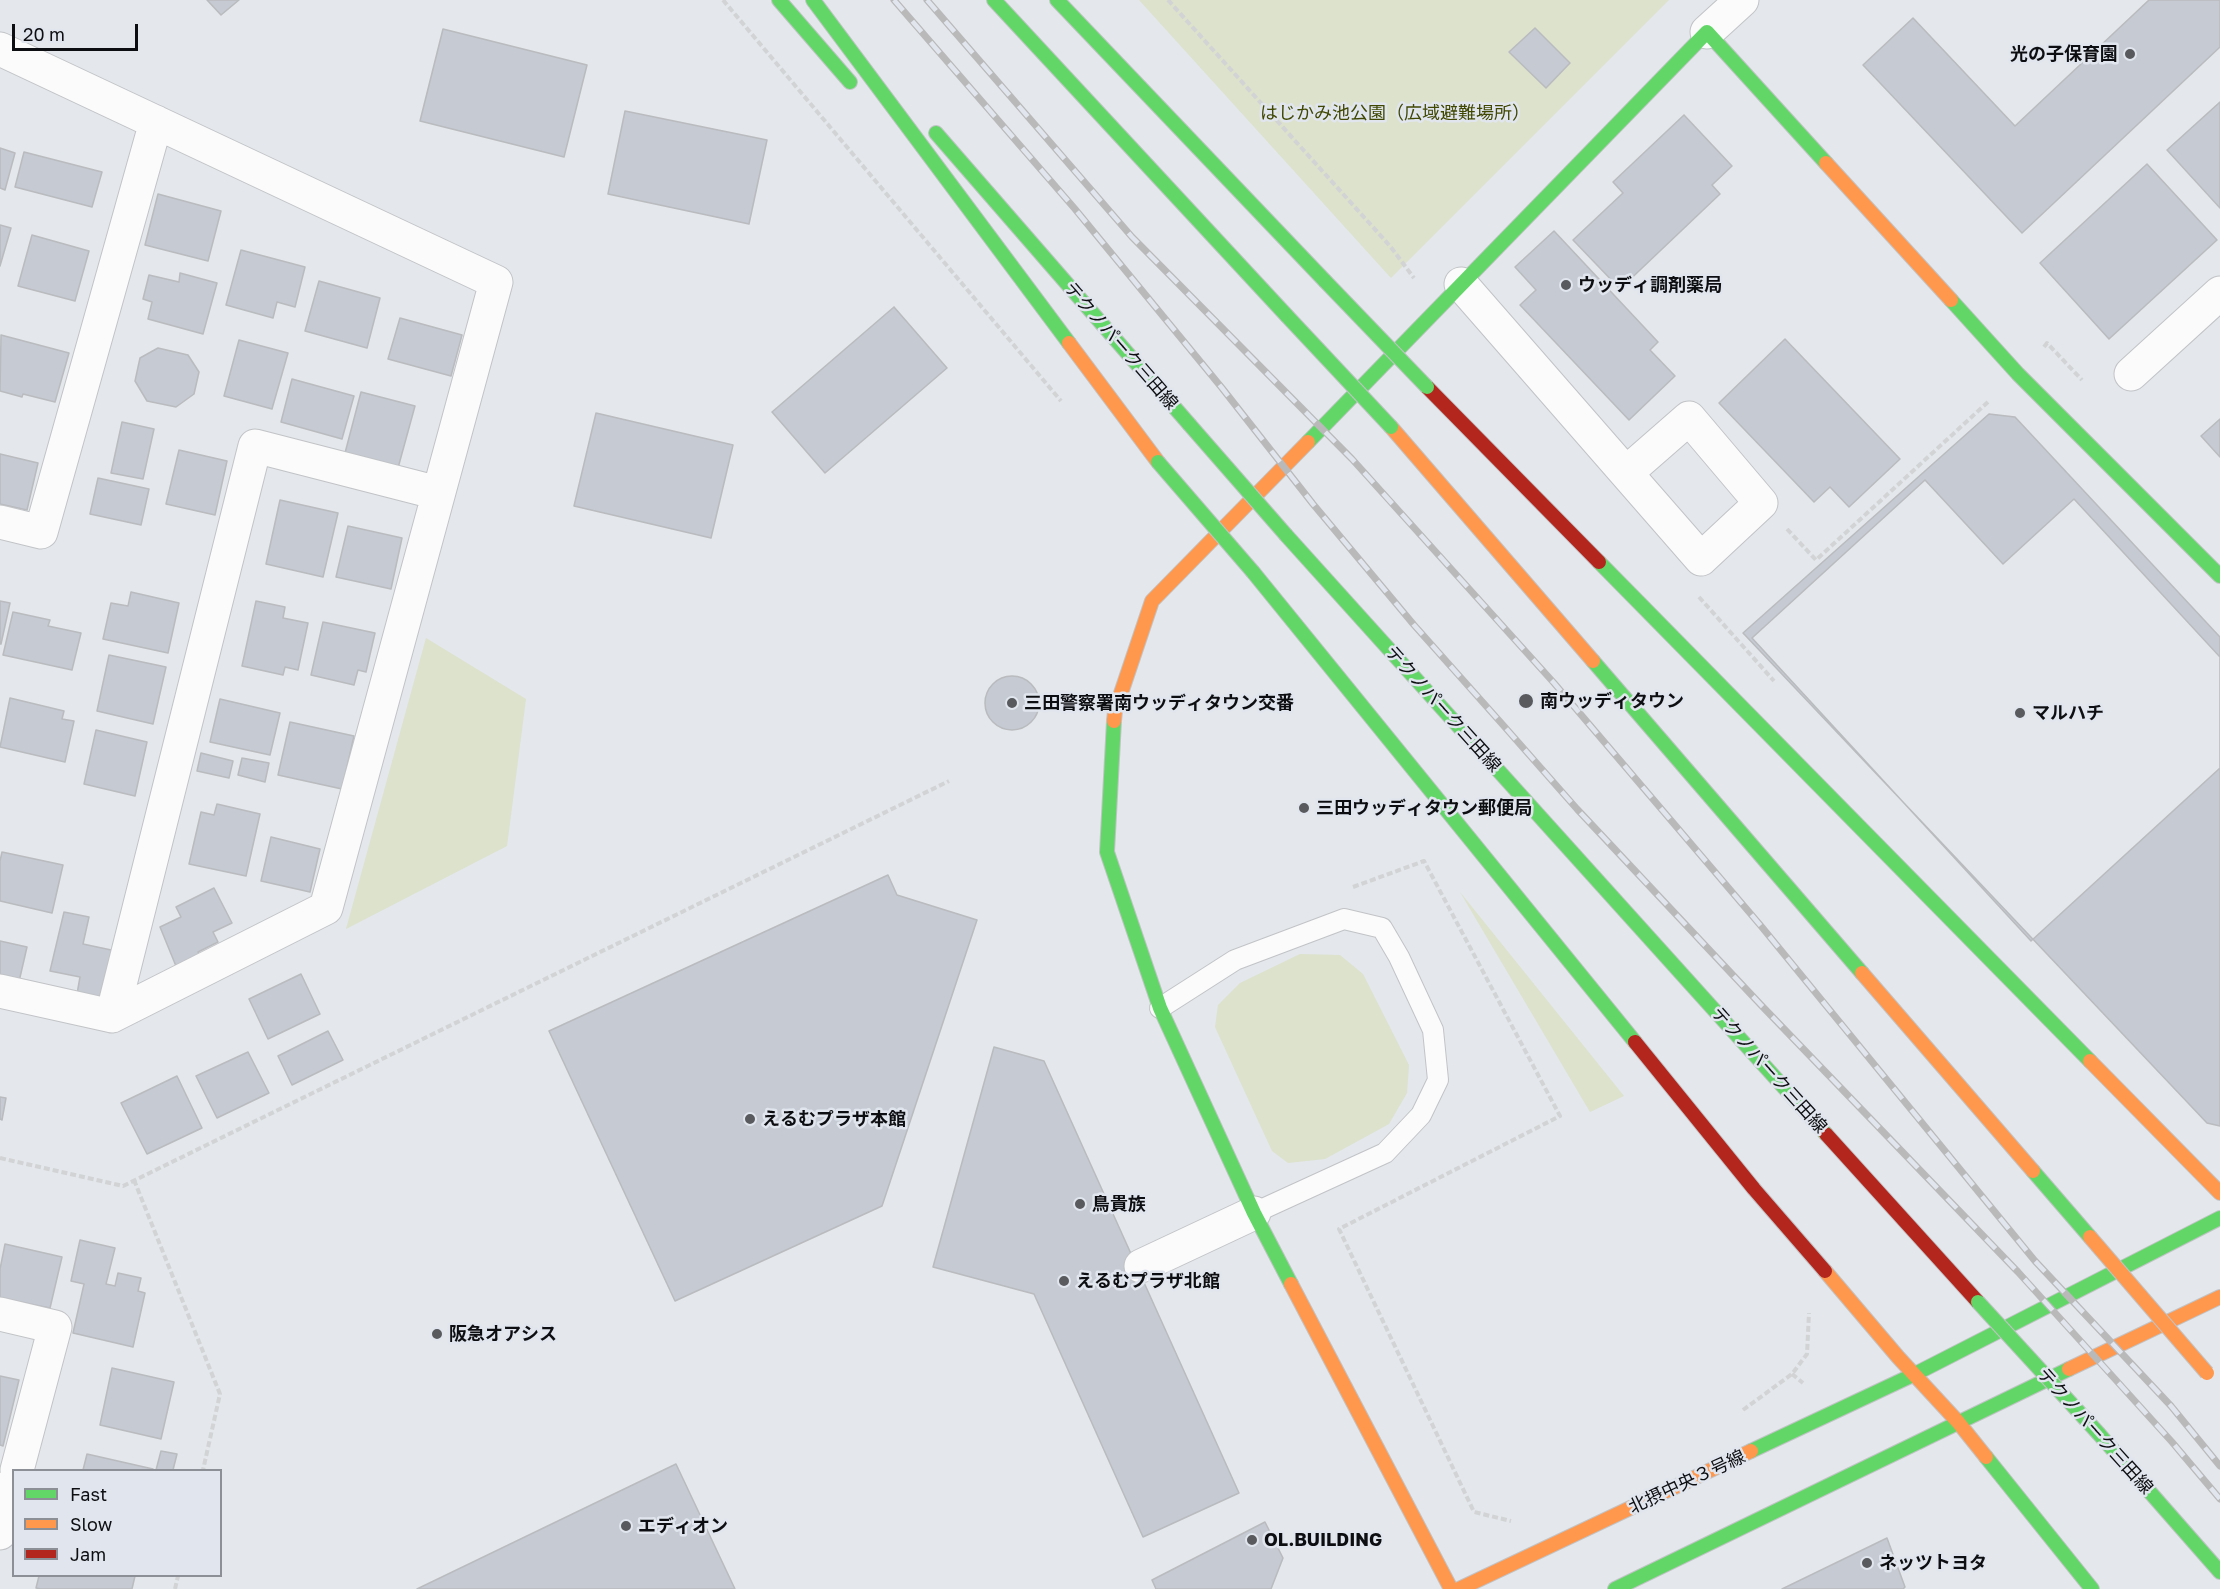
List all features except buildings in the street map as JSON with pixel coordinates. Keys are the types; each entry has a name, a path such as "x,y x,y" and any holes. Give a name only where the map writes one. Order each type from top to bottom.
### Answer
{"main road":[{"path":"778,0 856,89"},
{"path":"813,0 1158,462 1252,572 1754,1189 1958,1422 2092,1589"},
{"path":"820,0 891,81"},
{"path":"994,0 1391,427 2211,1376"},
{"path":"1057,0 1427,387 2220,1193"},
{"path":"1451,1589 1254,1213 1160,1008 1107,852 1115,711 1152,601 1707,32 2018,374 2220,576"},
{"name":"テクノパーク三田線","path":"930,126 1286,535 2099,1434 2220,1572"},
{"path":"902,143 1018,277"},
{"name":"北摂中央３号線","path":"1459,1589 1915,1374 2220,1218"},
{"path":"1614,1589 2220,1298"}],"street":[{"path":"1707,32 1742,0"},
{"path":"0,49 496,282 326,908 112,1016 0,991"},
{"path":"0,522 41,532 156,122"},
{"path":"1461,284 1701,559 1761,503 1689,418 1626,473"},
{"path":"2131,374 2220,293"},
{"path":"112,1016 255,446 438,493"},
{"path":"1141,1266 1254,1213"},
{"path":"0,1314 55,1327 17,1469"},
{"path":"0,1533 12,1489"}],"lane":[{"path":"1160,1008 1235,960 1344,919 1382,928 1399,957 1433,1030 1438,1080 1421,1115 1385,1153 1254,1213"}],"path":[{"path":"723,0 1062,402"},
{"path":"1168,0 1390,246 1437,309"},
{"path":"1761,503 1816,560 2018,374"},
{"path":"1697,595 1739,643"},
{"path":"0,1158 123,1186 949,781"},
{"path":"1424,861 1560,1116 1339,1229 1474,1512 1521,1524"},
{"path":"135,1180 220,1394 202,1469"},
{"path":"1740,1412 1792,1374 1807,1354 1810,1303"}],"green space":[{"name":"はじかみ池公園（広域避難場所）","path":"1139,0 1669,0 1391,278"},
{"path":"426,638 526,699 507,846 346,929"},
{"path":"1460,892 1624,1096 1590,1112"},
{"path":"1300,954 1340,955 1363,974 1409,1065 1407,1093 1389,1124 1325,1159 1288,1163 1272,1151 1215,1027 1218,1005 1240,983"}],"railway":[{"path":"894,0 1075,209 1222,388 1313,504 1414,625 1577,809 1761,1005 2018,1272 2172,1442 2220,1499"},
{"path":"927,0 1132,237 1352,459 1554,683 1761,926 2035,1261 2171,1406 2220,1466"}],"traffic: fast":[{"path":"779,0 850,82"},
{"path":"813,0 1069,343"},
{"path":"994,0 1287,316"},
{"path":"1057,0 1325,281"},
{"path":"1308,442 1707,32 1826,163"},
{"path":"936,133 1189,424"},
{"path":"1325,281 1427,387"},
{"path":"1951,300 2018,374 2220,576"},
{"path":"1287,316 1391,427"},
{"path":"1189,424 1286,535"},
{"path":"1158,462 1253,572"},
{"path":"1286,535 1826,1134"},
{"path":"1599,562 2090,1061"},
{"path":"1253,572 1635,1042"},
{"path":"1593,661 1862,973"},
{"path":"1114,721 1107,852 1160,1008 1254,1213 1291,1284"},
{"path":"2033,1171 2090,1237"},
{"path":"1751,1451 1915,1374 2220,1218"},
{"path":"1978,1302 2099,1434"},
{"path":"1615,1589 2069,1369"},
{"path":"2099,1434 2220,1572"},
{"path":"1986,1457 2092,1589"}],"traffic: slow":[{"path":"1826,163 1951,300"},
{"path":"1069,343 1158,462"},
{"path":"1391,427 1593,661"},
{"path":"1114,721 1115,711 1152,601 1308,442"},
{"path":"1862,973 2033,1171"},
{"path":"2090,1061 2220,1193"},
{"path":"2090,1237 2207,1373"},
{"path":"1825,1271 1986,1457"},
{"path":"1291,1284 1451,1589"},
{"path":"2069,1369 2220,1297"},
{"path":"1459,1589 1751,1451"}],"traffic: jam":[{"path":"1427,387 1599,562"},
{"path":"1635,1042 1754,1189 1825,1271"},
{"path":"1826,1134 1978,1302"}],"place":[{"name":"光の子保育園","path":"2130,54"},
{"name":"ウッディ調剤薬局","path":"1566,285"},
{"name":"南ウッディタウン","path":"1526,701"},
{"name":"三田警察署南ウッディタウン交番","path":"1012,703"},
{"name":"マルハチ","path":"2020,713"},
{"name":"三田ウッディタウン郵便局","path":"1304,808"},
{"name":"えるむプラザ本館","path":"750,1119"},
{"name":"鳥貴族","path":"1080,1204"},
{"name":"えるむプラザ北館","path":"1064,1281"},
{"name":"阪急オアシス","path":"437,1334"},
{"name":"エディオン","path":"626,1526"},
{"name":"OL.BUILDING","path":"1252,1540"},
{"name":"ネッツトヨタ","path":"1867,1563"}]}
